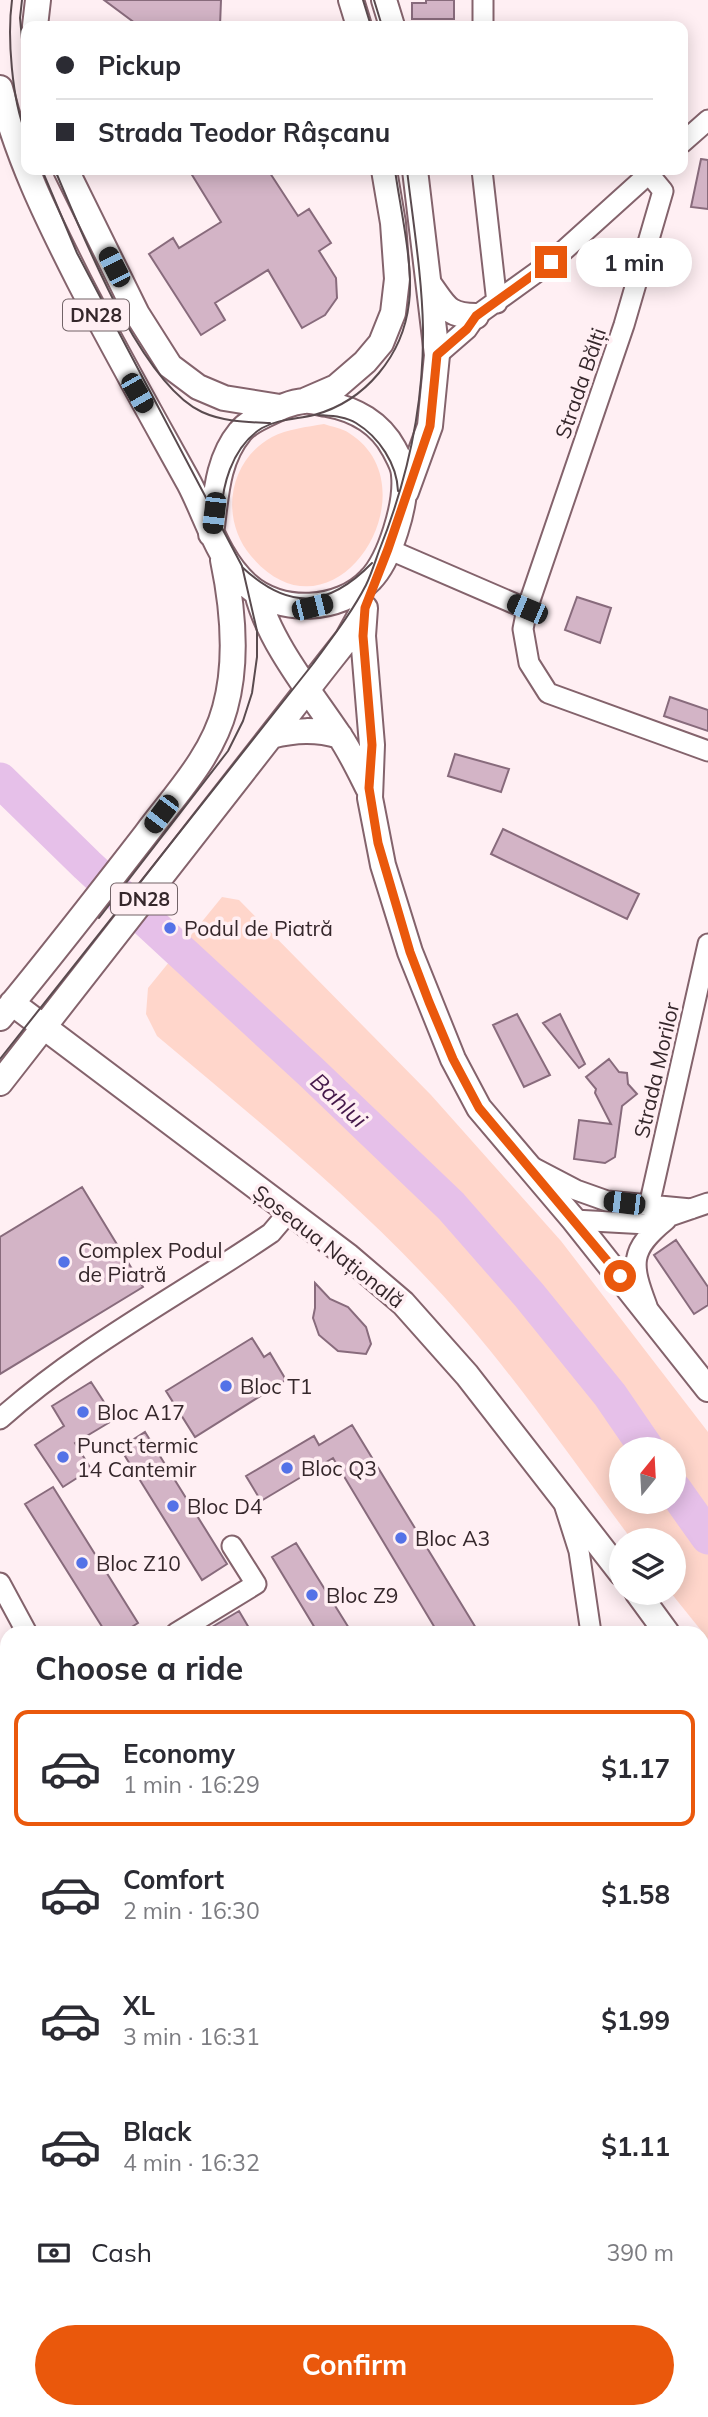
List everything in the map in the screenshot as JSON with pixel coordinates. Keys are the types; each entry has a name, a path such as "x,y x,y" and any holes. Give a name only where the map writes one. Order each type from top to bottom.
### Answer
{"main road":[{"path":"36,21 38,0"},
{"path":"351,0 357,21"},
{"path":"384,0 390,21"},
{"name":"DN28","path":"0,89 9,126 21,156"},
{"name":"DN28","path":"6,1011 192,774 212,743 225,709 232,624 230,594 216,543 191,486 137,393 46,218 29,175"},
{"name":"DN28","path":"68,175 136,314 170,366 198,387 224,398 280,407"},
{"path":"306,401 336,387 365,362 382,343 393,313 396,288 393,223 385,175"},
{"path":"402,502 430,426 437,355 416,175"},
{"path":"428,283 447,310 460,316 486,310"},
{"name":"DN28","path":"0,1083 346,639 365,608 384,559 402,502 404,474 388,439 374,425 358,413 306,401 280,407 250,422 240,432 221,467 216,490 216,543 237,575 257,593 289,604 312,607 354,594 370,581 384,559"},
{"path":"257,593 262,615 307,690 340,736 369,788"},
{"path":"365,608 363,636 372,745 369,788 383,865 410,952 453,1059 479,1108 650,1313 708,1389"},
{"path":"271,736 320,730 340,736"},
{"name":"Șoseaua Națională","path":"6,1011 44,1027 348,1256 403,1303 467,1375 562,1496"},
{"path":"562,1496 609,1557"},
{"path":"646,1605 662,1626"}],"street":[{"path":"483,0 483,21"},
{"path":"688,138 708,120"},
{"path":"482,175 486,310"},
{"path":"437,355 486,310 551,262 648,175"},
{"name":"Strada Bălți","path":"527,609 624,325 663,191 653,175"},
{"path":"384,559 527,609 523,629 529,663 548,693 708,751"},
{"name":"Strada Morilor","path":"649,1206 708,944"},
{"path":"523,1161 576,1190 607,1201 649,1206 700,1206"},
{"path":"574,1220 648,1224 700,1206"},
{"path":"0,1419 103,1340 271,1233 288,1213"},
{"path":"650,1313 636,1275 637,1254 647,1235 670,1217"},
{"name":"Șoseaua Națională","path":"562,1496 579,1551 590,1626"},
{"path":"187,1626 256,1584 232,1546"},
{"path":"0,1583 23,1626"}],"shaded area":[{"path":"324,424 349,433 373,458 382,489 379,522 364,552 342,575 314,586 283,581 251,556 235,525 233,491 246,460 257,447 284,432"},
{"path":"222,897 239,900 431,1095 561,1241 708,1432 708,1626 698,1626 681,1605 686,1605 686,1528 623,1528 613,1514 686,1514 686,1437 609,1437 609,1508 510,1376 433,1284 358,1209 157,1036 146,1014 148,988"}],"building":[{"path":"104,0 221,0 220,21 132,21"},
{"path":"426,0 454,0 454,19 412,19 412,3 426,3"},
{"path":"701,159 708,160 708,209 691,207"},
{"path":"192,175 271,175 298,216 309,209 331,243 319,251 336,278 337,298 325,315 302,328 268,270 215,303 225,320 201,335 149,254 173,238 179,248 221,222"},
{"path":"577,597 611,608 600,643 565,630"},
{"path":"670,697 708,710 708,731 664,716"},
{"path":"455,754 509,769 501,792 448,776"},
{"path":"503,829 639,894 627,919 491,854"},
{"path":"517,1014 550,1075 524,1087 493,1025"},
{"path":"560,1014 585,1064 579,1068 543,1023"},
{"path":"609,1059 619,1072 627,1073 628,1084 637,1094 622,1106 615,1157 605,1163 574,1159 579,1120 611,1124 595,1093 596,1089 586,1077"},
{"name":"Complex Podul de Piatră","path":"82,1187 143,1287 0,1374 0,1237"},
{"path":"676,1240 708,1287 708,1305 694,1314 654,1255"},
{"path":"315,1283 330,1299 348,1307 366,1327 371,1344 366,1354 338,1351 319,1335 313,1318"},
{"name":"Bloc T1","path":"252,1338 264,1357 270,1353 286,1380 195,1437 166,1391"},
{"path":"91,1382 115,1419 75,1443 91,1469 63,1487 35,1445 64,1426 52,1406"},
{"name":"Bloc A3","path":"352,1425 475,1626 434,1626 333,1458 261,1501 246,1476 314,1436 319,1445"},
{"name":"Bloc D4","path":"145,1432 227,1564 202,1580 120,1448"},
{"name":"Bloc Z10","path":"53,1487 138,1623 133,1626 102,1626 25,1504"},
{"name":"Bloc Z9","path":"296,1543 348,1626 314,1626 272,1557"},
{"path":"239,1611 248,1626 214,1626"}],"waterway":[{"name":"Bahlui","path":"0,780 451,1206 529,1295 610,1395 639,1437"},
{"name":"Bahlui","path":"686,1506 708,1537"}],"tram line":[{"path":"12,0 12,68 21,120"},
{"path":"21,29 22,0"},
{"path":"363,0 369,21"},
{"path":"374,0 380,21"},
{"path":"44,175 77,253 242,566 257,631 252,693 243,721 228,751 99,918"},
{"path":"57,175 115,304 157,371 179,396 202,412 227,420 270,423"},
{"path":"221,522 223,496 230,469 235,457 251,436 268,425 314,415 350,399 379,373 390,358 405,322 410,288 408,255 396,175"},
{"path":"0,1059 312,665 368,581 398,497 412,442 423,357 419,269 408,175"},
{"path":"318,415 347,419 372,436 390,461 398,491"},
{"path":"242,567 276,591 292,597 308,598 324,596 340,589 372,563"}],"place":[{"name":"Podul de Piatră","path":"170,928"},
{"name":"Complex Podul de Piatră","path":"64,1262"},
{"name":"Bloc T1","path":"226,1386"},
{"name":"Bloc A17","path":"83,1412"},
{"name":"Punct termic 14 Cantemir","path":"63,1457"},
{"name":"Bloc Q3","path":"287,1468"},
{"name":"Bloc D4","path":"173,1506"},
{"name":"Bloc A3","path":"401,1538"},
{"name":"Bloc Z10","path":"82,1563"},
{"name":"Bloc Z9","path":"312,1595"}],"route":[{"path":"551,262 476,316 467,329 437,355 430,426 365,608 363,636 372,745 369,788 383,865 410,952 453,1059 479,1108 620,1276"}]}
